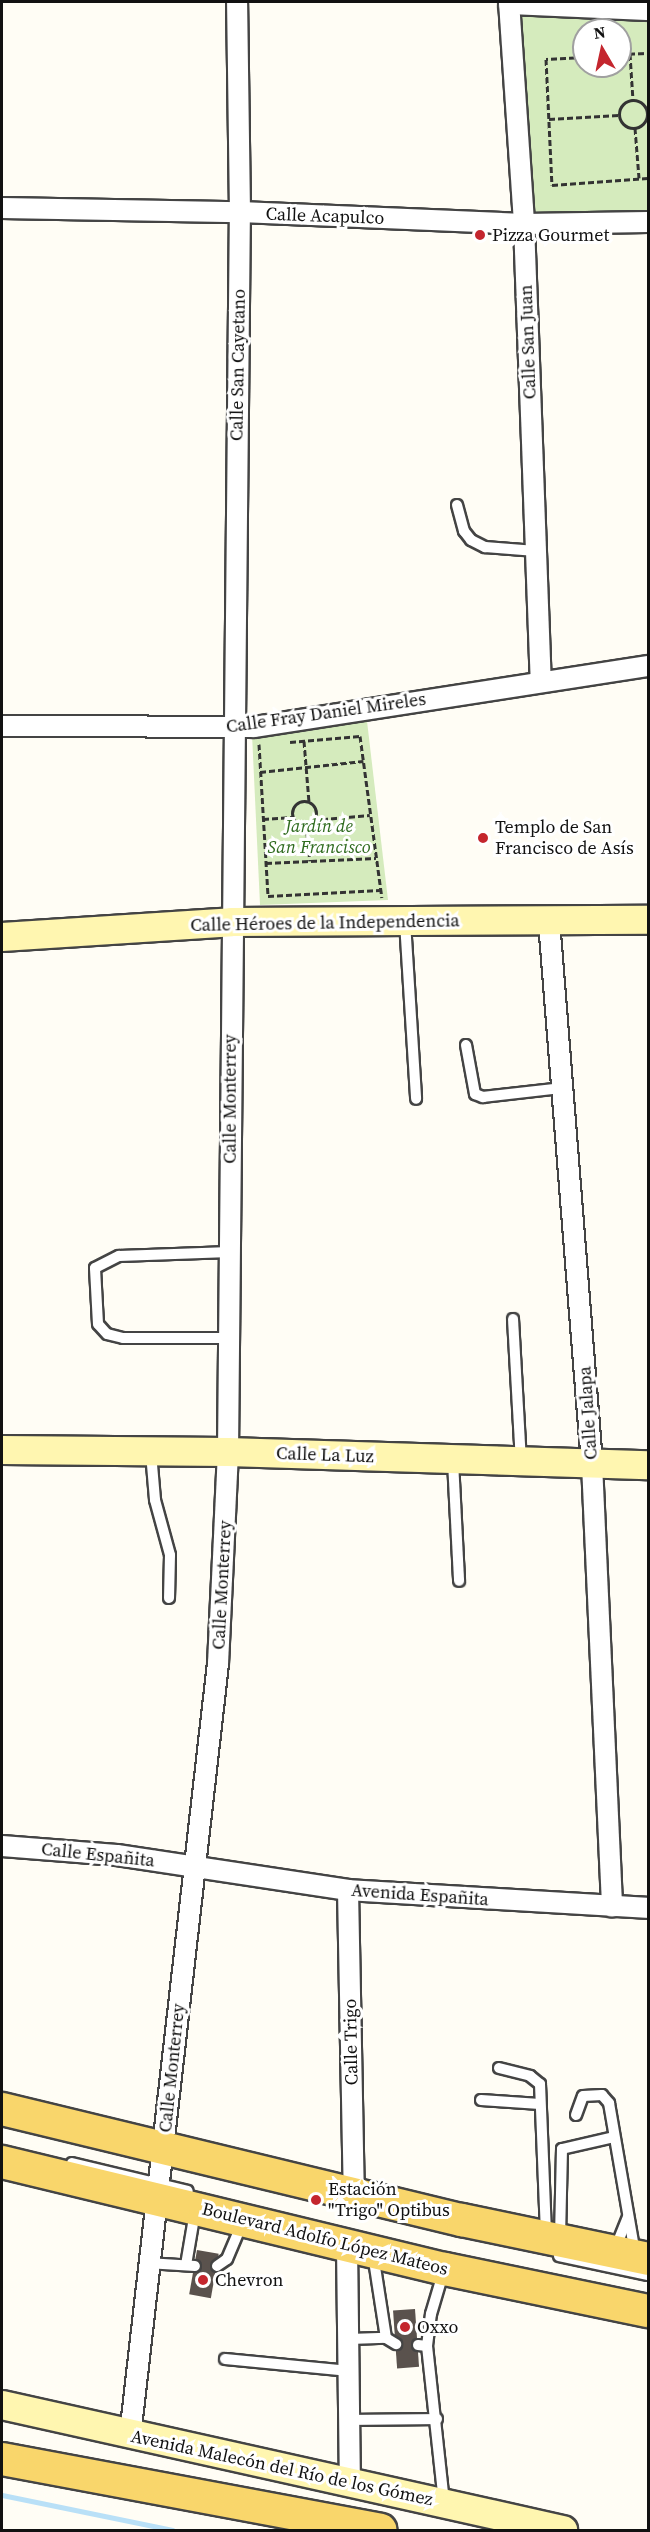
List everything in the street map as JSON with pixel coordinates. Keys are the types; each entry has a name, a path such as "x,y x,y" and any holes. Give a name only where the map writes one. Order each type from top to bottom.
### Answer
{"main road":[{"path":"2,2109 161,2153 354,2194 552,2244 637,2260"},
{"name":"Boulevard Adolfo López Mateos","path":"2,2162 156,2190 199,2201 244,2219 360,2248 648,2311"},
{"path":"2,2459 380,2530"}],"street":[{"name":"Calle San Cayetano","path":"233,728 240,212 237,2"},
{"path":"509,3 648,10"},
{"name":"Calle San Juan","path":"509,3 524,224 541,682"},
{"name":"Calle Acapulco","path":"2,208 240,212 524,224 648,222"},
{"name":"Calle Fray Daniel Mireles","path":"2,726 233,728 648,666"},
{"name":"Calle Monterrey","path":"130,2436 147,2264 218,1664 228,1452 233,728"},
{"name":"Calle Héroes de la Independencia","path":"2,937 231,922 405,919 648,920"},
{"name":"Calle Jalapa","path":"549,921 592,1464 612,1906"},
{"name":"Calle La Luz","path":"2,1450 228,1452 648,1465"},
{"name":"Calle Españita","path":"2,1846 194,1867"},
{"name":"Avenida Españita","path":"194,1867 348,1890 648,1908"},
{"name":"Calle Trigo","path":"348,1890 354,2194"},
{"path":"350,2484 349,2339 360,2248"},
{"name":"Avenida Malecón del Río de los Gómez","path":"2,2404 130,2436 562,2530"}],"lane":[{"path":"457,505 464,531 471,540 485,547 536,551"},
{"path":"405,919 416,1099"},
{"path":"466,1045 475,1094 483,1097 562,1088"},
{"path":"229,1338 123,1338 107,1334 98,1323 95,1268 119,1256 230,1252"},
{"path":"513,1319 521,1462"},
{"path":"151,1453 155,1500 170,1555 169,1598"},
{"path":"452,1460 459,1581"},
{"path":"499,2068 537,2079 552,2244"},
{"path":"576,2115 579,2099 602,2095 609,2103 627,2216 637,2260"},
{"path":"482,2100 540,2104"},
{"path":"552,2244 562,2149 614,2138"},
{"path":"90,2144 161,2153 307,2196"},
{"path":"57,2159 156,2190"},
{"path":"147,2264 190,2266 199,2201"},
{"path":"627,2216 637,2260"},
{"path":"217,2266 227,2259 244,2219"},
{"path":"552,2244 637,2260"},
{"path":"349,2339 391,2341 360,2248"},
{"path":"444,2503 437,2419 422,2345 445,2268"},
{"path":"528,2273 648,2298"},
{"path":"225,2359 349,2371"},
{"path":"350,2421 437,2419"}],"path":[{"path":"632,54 648,52"},
{"path":"572,58 546,59 552,185 648,178"},
{"path":"632,78 633,100"},
{"path":"633,100 645,107 648,116 643,125 635,128 622,124 619,115 621,106 633,100"},
{"path":"549,118 619,115"},
{"path":"635,128 639,178"},
{"path":"270,743 259,744 268,896 380,890 360,736 281,743"},
{"path":"303,741 309,802 316,810 313,820"},
{"path":"260,772 363,761"},
{"path":"293,817 295,806 309,802"},
{"path":"306,824 313,820 370,815"},
{"path":"263,819 293,817 306,824"},
{"path":"306,824 310,861"},
{"path":"266,863 376,858"}],"green space":[{"path":"512,7 648,13 648,220 524,221"},
{"name":"Jardín de San Francisco","path":"367,721 388,900 260,905 252,734"}],"building":[{"name":"Chevron","path":"197,2250 219,2254 211,2298 189,2294"},
{"name":"Oxxo","path":"415,2309 419,2367 397,2368 393,2311"}],"waterway":[{"path":"2,2495 172,2530"}],"place":[{"name":"Pizza Gourmet","path":"480,235"},
{"name":"Templo de San Francisco de Asís","path":"483,838"},
{"name":"Estación \"Trigo\" Optibus","path":"316,2200"},
{"name":"Chevron","path":"203,2280"},
{"name":"Oxxo","path":"405,2327"}]}
